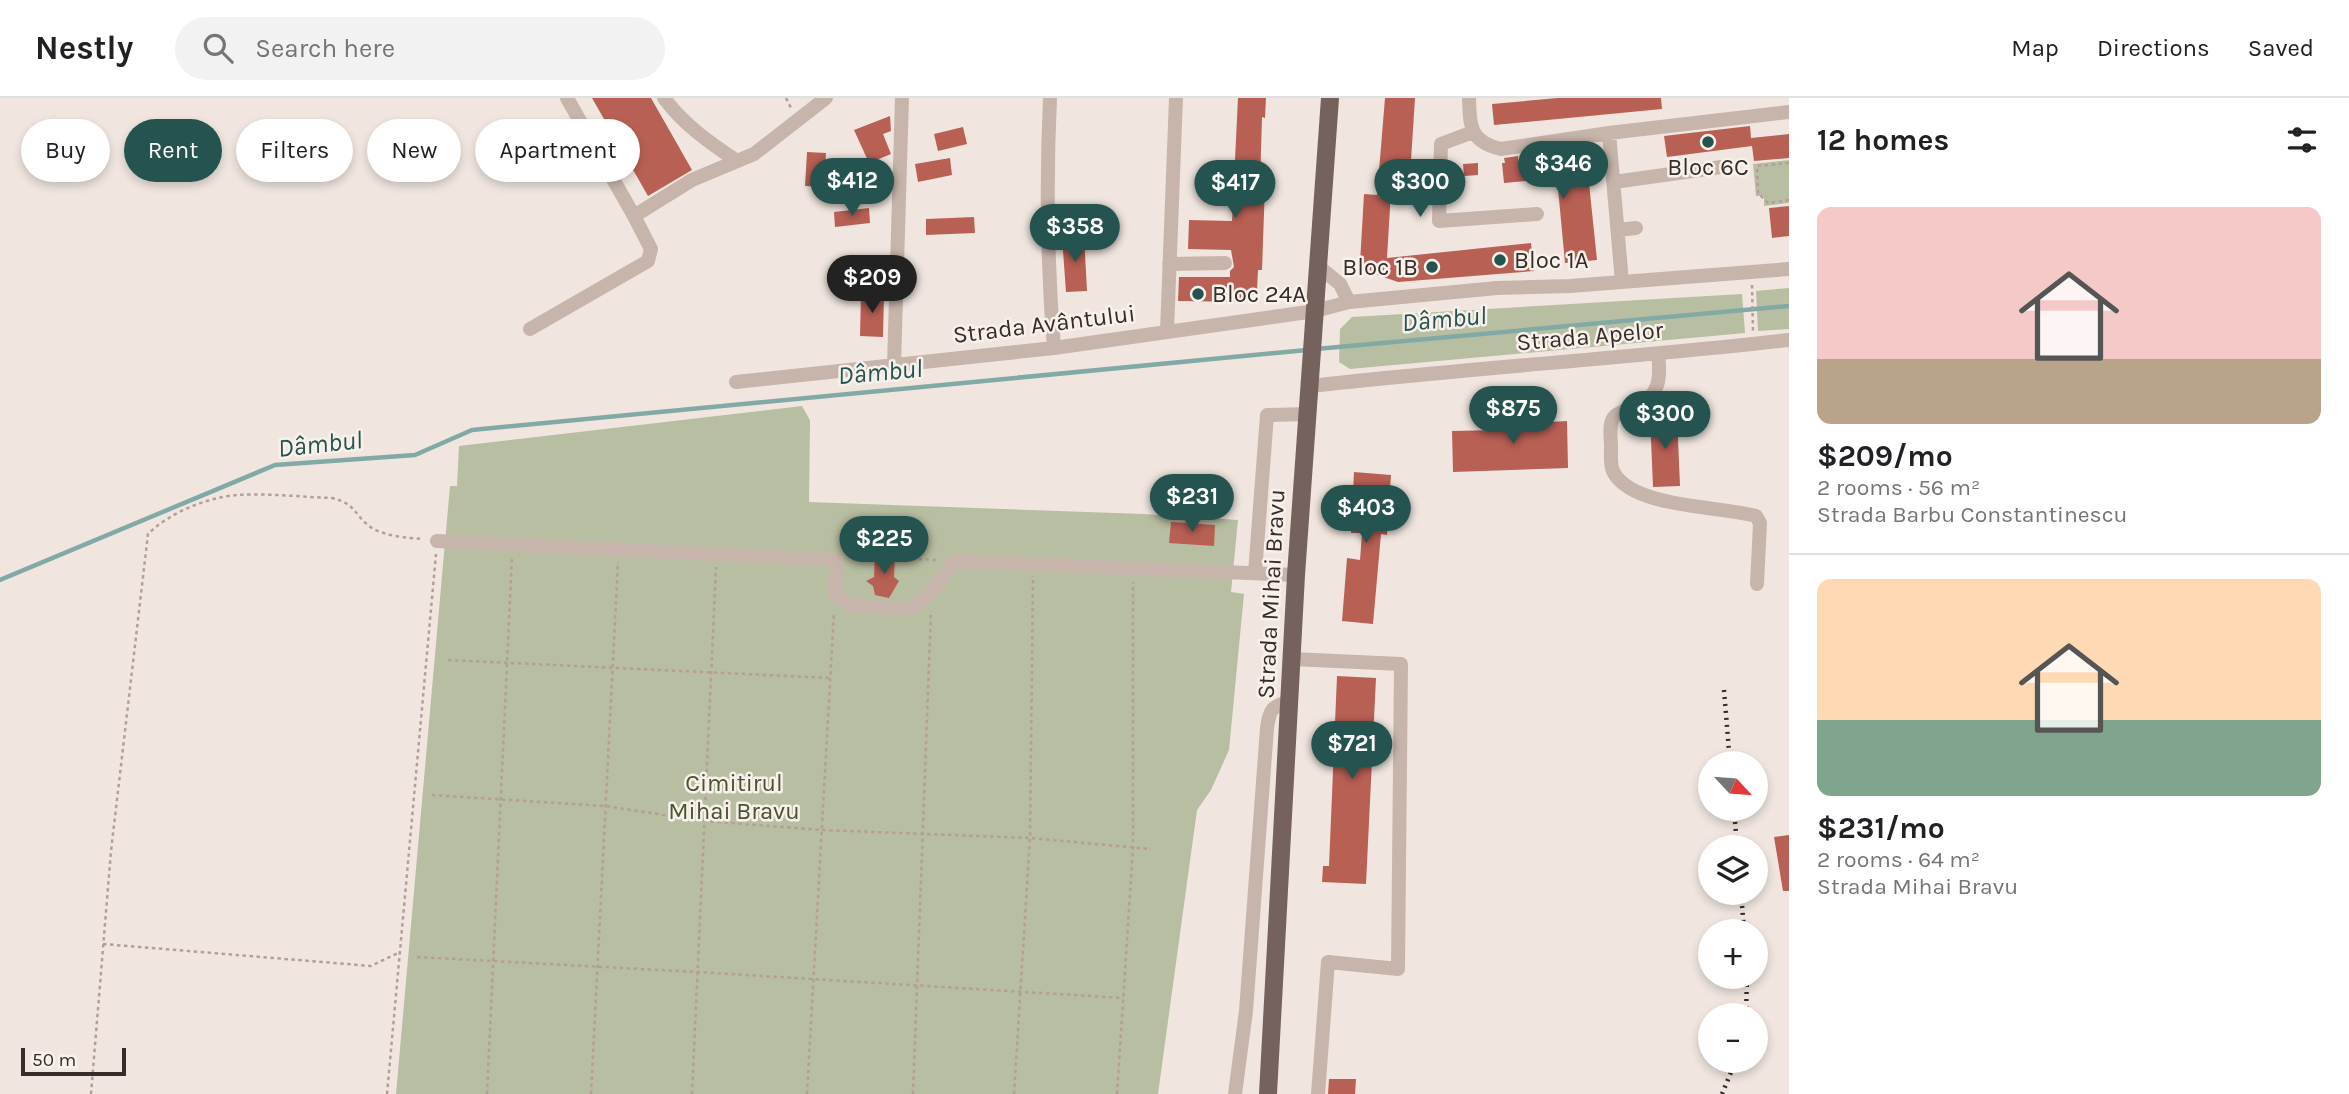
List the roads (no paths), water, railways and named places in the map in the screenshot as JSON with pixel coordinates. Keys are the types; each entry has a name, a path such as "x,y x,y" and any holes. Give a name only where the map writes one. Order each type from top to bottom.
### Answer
{"main road":[{"name":"Strada Mihai Bravu","path":"1268,1094 1296,575 1330,98"}],"street":[{"path":"530,329 648,261 651,249 567,98"},
{"path":"664,98 703,138 737,161"},
{"path":"634,216 692,180 754,154 826,98"},
{"path":"894,365 902,98"},
{"path":"1050,98 1046,182 1048,279 1054,348"},
{"path":"1167,331 1176,98"},
{"path":"1469,98 1473,132 1490,146 1502,149 1609,133 1789,112"},
{"path":"1473,132 1441,144 1438,221 1537,214"},
{"path":"1609,133 1622,282"},
{"path":"1614,182 1721,167"},
{"path":"1618,230 1636,228"},
{"path":"1170,264 1225,263"},
{"path":"1318,266 1340,284 1349,302"},
{"name":"Strada Avântului","path":"736,382 1054,348 1167,331 1315,318 1349,302 1497,288 1622,282 1789,269"},
{"name":"Strada Apelor","path":"1310,386 1789,340"},
{"path":"1658,354 1661,378 1655,393 1642,404 1615,416 1611,423 1614,473 1626,486 1647,496 1677,504 1756,516 1760,523 1757,584"},
{"path":"1255,573 1267,415 1308,414"},
{"path":"437,541 837,560 835,595 850,605 911,609 931,593 954,561 1296,575"},
{"path":"1292,659 1401,664 1398,969 1328,962 1318,1094"},
{"path":"1235,1094 1246,1012 1267,728 1274,707 1290,701"}],"waterway":[{"name":"Dâmbul","path":"1316,349 1789,306"},
{"name":"Dâmbul","path":"0,580 275,465 415,455 472,430 1307,350"}],"railway":[{"path":"1724,690 1729,751"},
{"path":"1735,821 1736,835"},
{"path":"1742,905 1743,919"},
{"path":"1746,1003 1747,989"},
{"path":"1722,1094 1731,1073"}],"place":[{"name":"Bloc 6C","path":"1708,142"},
{"name":"Bloc 1A","path":"1500,260"},
{"name":"Bloc 1B","path":"1432,267"},
{"name":"Bloc 24A","path":"1198,294"}],"park label":[{"name":"Cimitirul Mihai Bravu","path":"734,797"}]}
